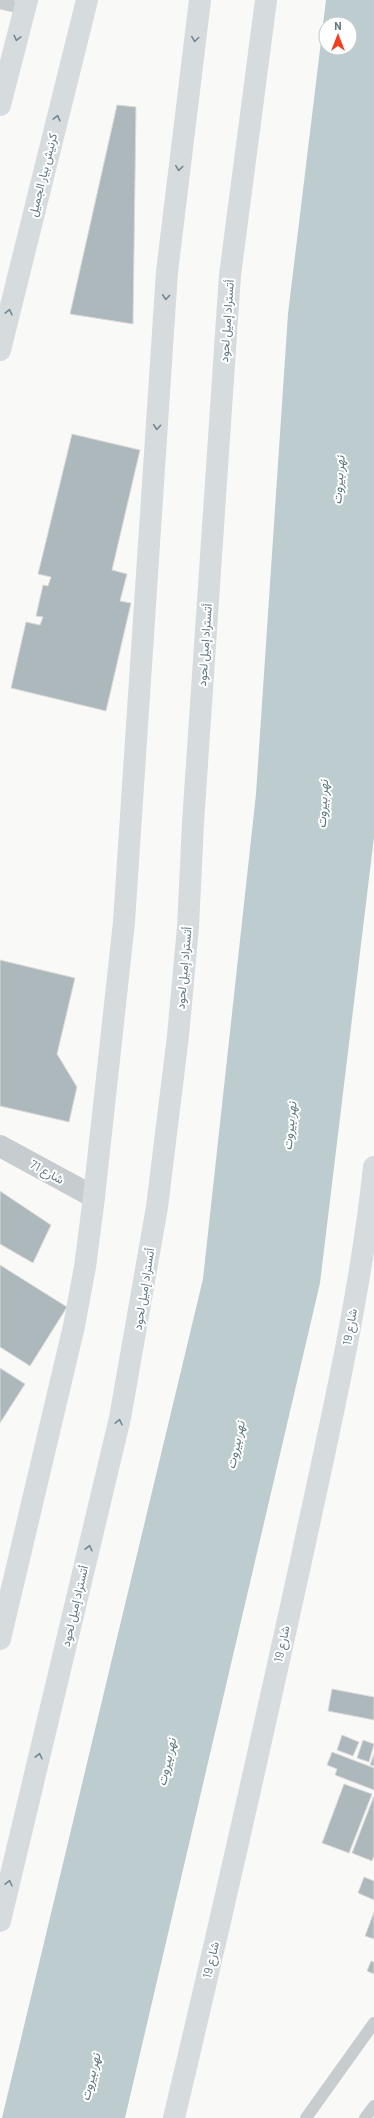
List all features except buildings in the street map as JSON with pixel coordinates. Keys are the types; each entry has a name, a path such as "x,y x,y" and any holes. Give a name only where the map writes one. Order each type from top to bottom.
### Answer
{"main road":[{"name":"كرنيش بيار الجميل","path":"0,350 87,0"},
{"path":"0,1639 74,1326 85,1267 94,1197 124,922 167,272 200,0"},
{"name":"أتستراد إميل لحود","path":"0,1921 120,1418 157,1207 178,1036 188,927 194,807 230,275 266,0"},
{"path":"0,105 26,4"},
{"name":"شارع 19","path":"174,2118 243,1827 348,1342 369,1214 374,1167"}],"street":[{"name":"شارع 71","path":"0,1146 94,1197"}],"lane":[{"path":"0,3 26,4"},
{"path":"306,2118 374,2023"},
{"path":"365,2118 374,2106"}],"water":[{"name":"نهر بيروت","path":"326,0 374,0 374,837 320,1283 125,2118 2,2118 203,1279 256,794 288,314 319,56 358,56 358,16 324,16"}]}
